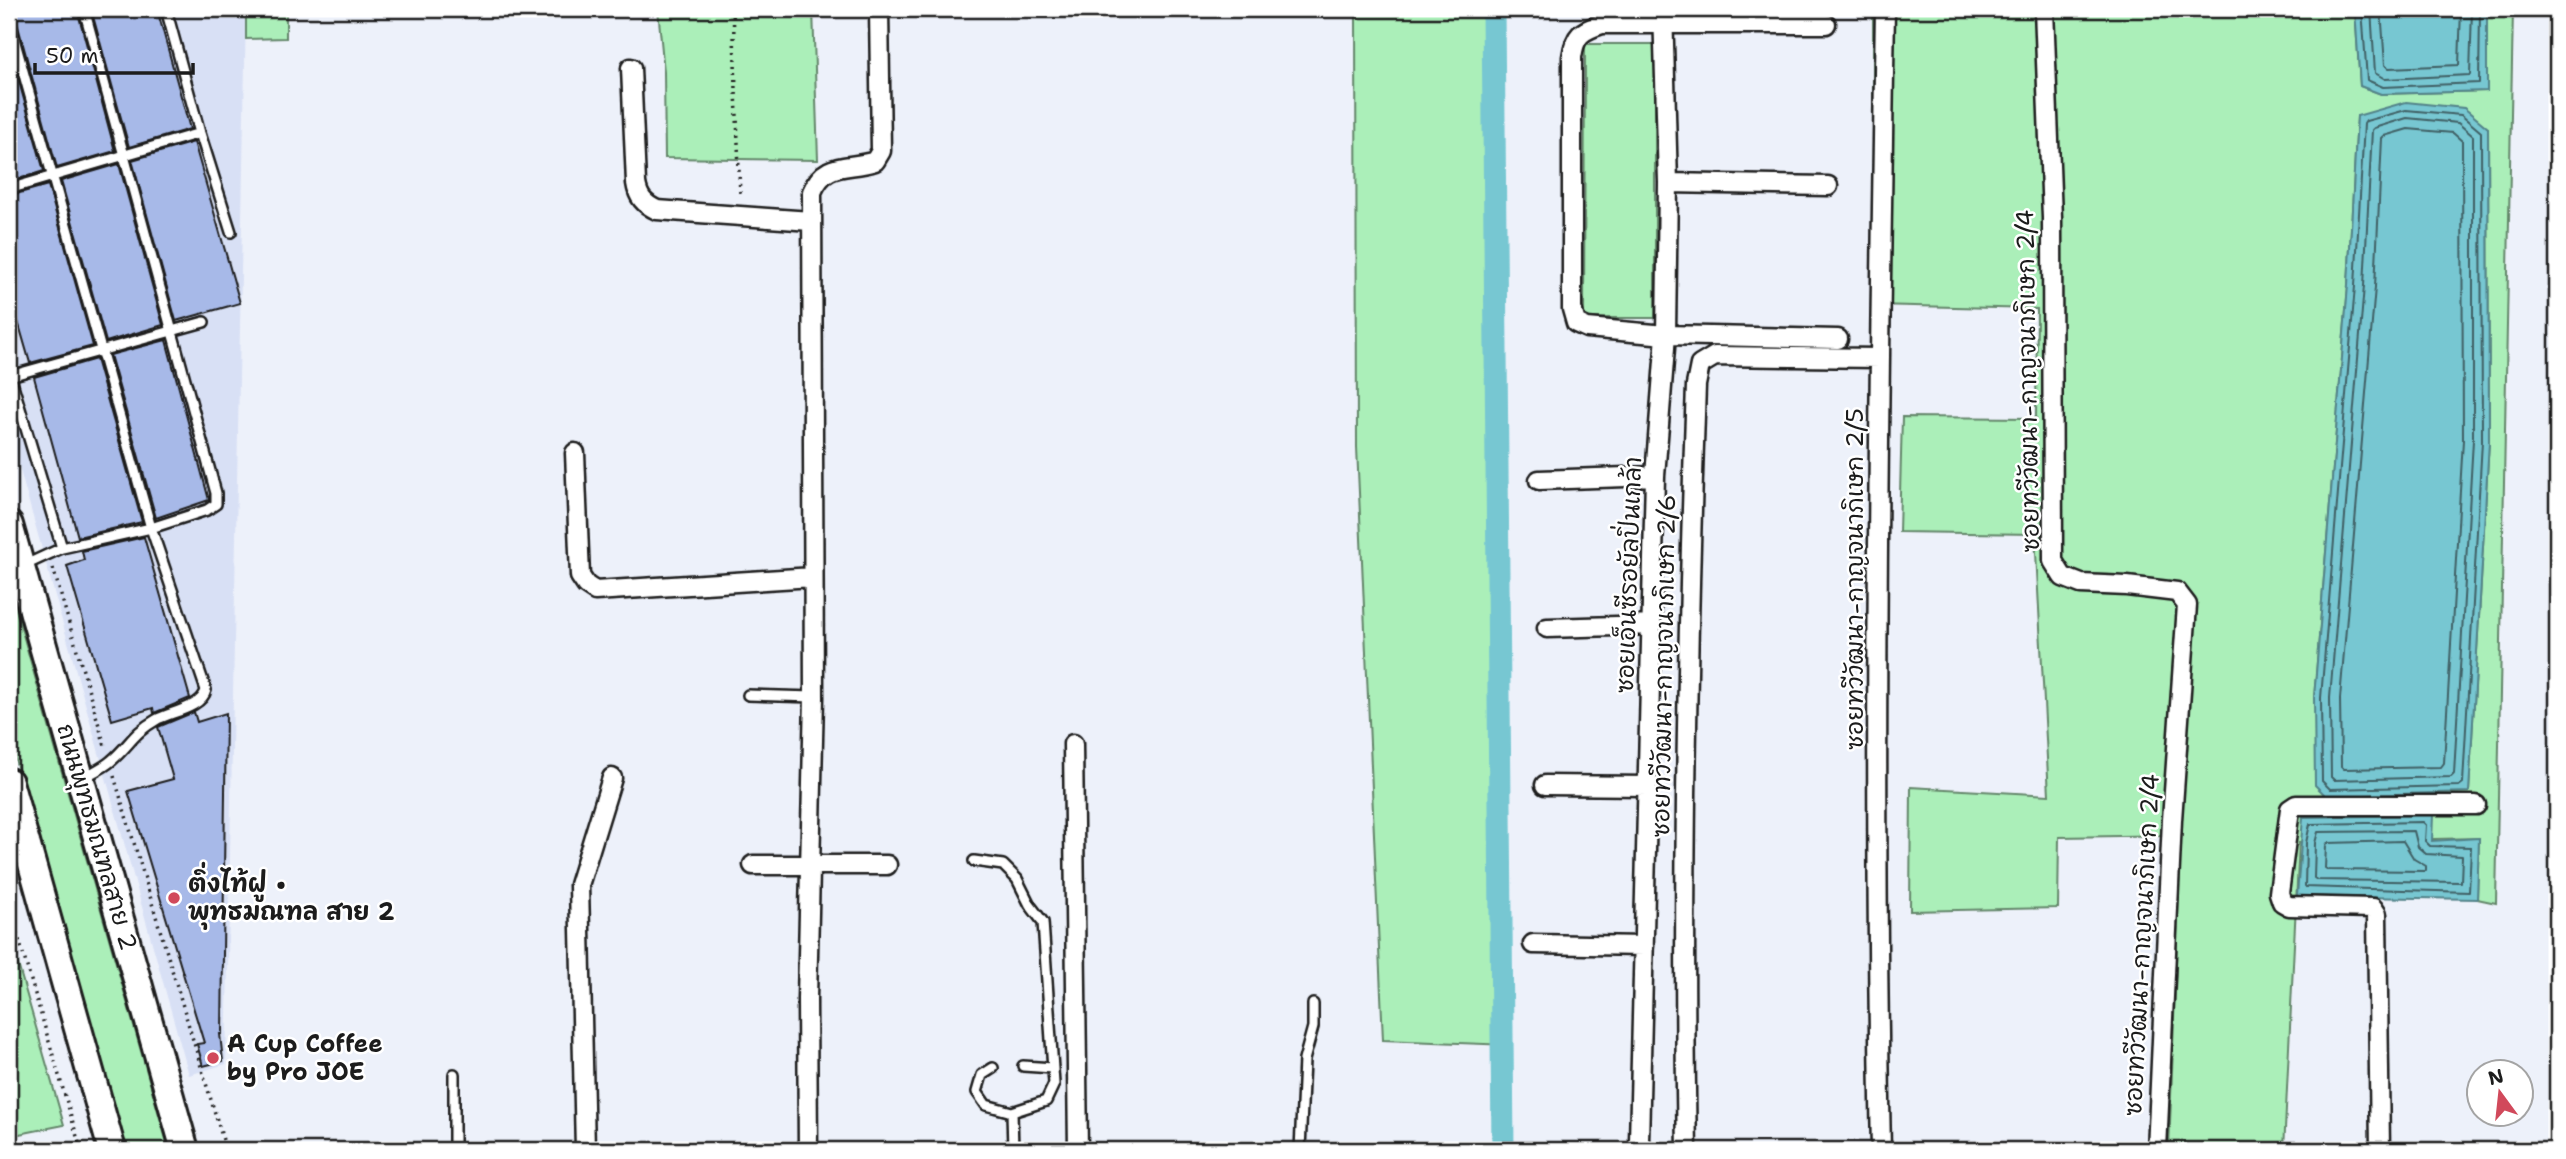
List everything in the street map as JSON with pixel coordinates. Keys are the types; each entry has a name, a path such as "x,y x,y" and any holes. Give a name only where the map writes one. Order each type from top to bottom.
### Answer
{"main road":[{"name":"ถนนพุทธมณฑลสาย 2","path":"9,525 186,1150"},
{"path":"9,782 112,1150"}],"street":[{"path":"808,1150 814,697 812,192 823,174 834,168 875,161 881,151 879,9"},
{"name":"ซอยทวีวัฒนา-กาญจนาภิเษก 2/5","path":"1881,1150 1880,358 1885,9"},
{"name":"ซอยทวีวัฒนา-กาญจนาภิเษก 2/4","path":"2044,9 2052,218 2053,561 2063,577 2081,584 2177,592 2187,605 2172,820 2157,1150"},
{"path":"1826,23 1663,17 1602,24 1584,30 1574,43 1572,57 1572,309 1576,323 1587,328 1666,334 1838,339"},
{"name":"ซอยเอ็นซีรอยัลปิ่นเกล้า","path":"1638,1148 1655,475 1666,334 1668,183 1663,17"},
{"path":"631,68 636,183 637,193 642,200 657,210 811,220"},
{"path":"1668,183 1828,186"},
{"name":"ซอยทวีวัฒนา-กาญจนาภิเษก 2/6","path":"1687,1150 1684,986 1686,660 1696,385 1700,365 1715,356 1880,358"},
{"path":"575,453 580,576 586,585 595,591 813,577"},
{"path":"1539,480 1655,475"},
{"path":"1547,628 1652,625"},
{"path":"1073,744 1078,1150"},
{"path":"585,1150 579,885 612,778"},
{"path":"1545,785 1648,786"},
{"path":"2380,1150 2377,914 2373,908 2289,906 2282,902 2279,893 2290,809 2296,805 2476,805"},
{"path":"752,865 887,865"},
{"path":"1533,944 1644,946"}],"lane":[{"path":"21,567 62,548 151,528 207,510 215,504 216,493 84,9"},
{"path":"166,9 231,232"},
{"path":"9,21 151,528 206,690 205,696 199,702 158,719 140,730 110,762 81,779"},
{"path":"9,188 200,133"},
{"path":"62,548 9,374 204,322"},
{"path":"748,695 814,697"},
{"path":"974,861 1003,865 1017,879 1030,905 1043,922 1054,1084 1046,1101 1012,1112 986,1105 978,1091 982,1075 993,1068"},
{"path":"1300,1150 1304,1060 1313,1027 1313,1004"},
{"path":"1023,1066 1053,1068"},
{"path":"454,1074 454,1150"},
{"path":"1012,1112 1013,1150"}],"path":[{"path":"733,9 740,216"},
{"path":"49,555 226,1150"},
{"path":"9,905 81,1150"}],"shaded area":[{"path":"9,9 246,9 226,1064 189,1075 9,431"}],"green space":[{"path":"246,9 286,9 286,38 246,39"},
{"path":"658,9 813,9 818,160 665,158 664,72"},
{"path":"1356,9 1496,9 1509,1045 1383,1040 1357,447"},
{"path":"1873,9 2355,9 2360,86 2381,94 2487,91 2487,9 2513,9 2496,903 2477,899 2479,838 2299,842 2284,1150 2169,1150 2181,835 2059,837 2058,908 1910,911 1911,787 2049,795 2035,534 1899,532 1902,417 2036,418 2037,309 1873,305","holes":["2357,116 2488,128 2489,441 2469,792 2326,796 2314,698 2348,285"]},
{"path":"1585,44 1655,44 1655,318 1584,318"},
{"path":"9,585 169,1150 127,1150 9,738"},
{"path":"9,933 64,1125 9,1136"}],"water":[{"path":"2355,9 2487,9 2487,91 2381,94 2360,86"},
{"path":"2406,102 2464,108 2488,128 2489,441 2469,792 2326,796 2315,785 2314,698 2348,285 2357,116"},
{"path":"2433,815 2432,841 2479,838 2477,899 2297,896 2303,817"}],"building":[{"path":"15,9 77,9 115,151 57,168 16,19 9,14 16,13"},
{"path":"91,9 157,9 190,129 129,147"},
{"path":"9,46 44,171 9,182"},
{"path":"194,142 240,303 176,321 132,160"},
{"path":"119,164 163,325 106,342 61,181"},
{"path":"48,185 93,346 30,363 9,290 9,196"},
{"path":"166,340 209,500 156,518 110,355"},
{"path":"96,359 142,522 78,537 34,377"},
{"path":"144,537 190,698 154,713 153,708 112,720 67,566 84,560 82,551"},
{"path":"194,712 197,722 226,713 220,1034 223,1061 203,1066 197,1044 204,1043 128,791 173,779 158,727"}],"waterway":[{"path":"1493,9 1503,1150"}],"place":[{"name":"ติ่งไท้ฝู • พุทธมณฑล สาย 2","path":"174,898"},
{"name":"A Cup Coffee by Pro JOE","path":"213,1058"}]}
